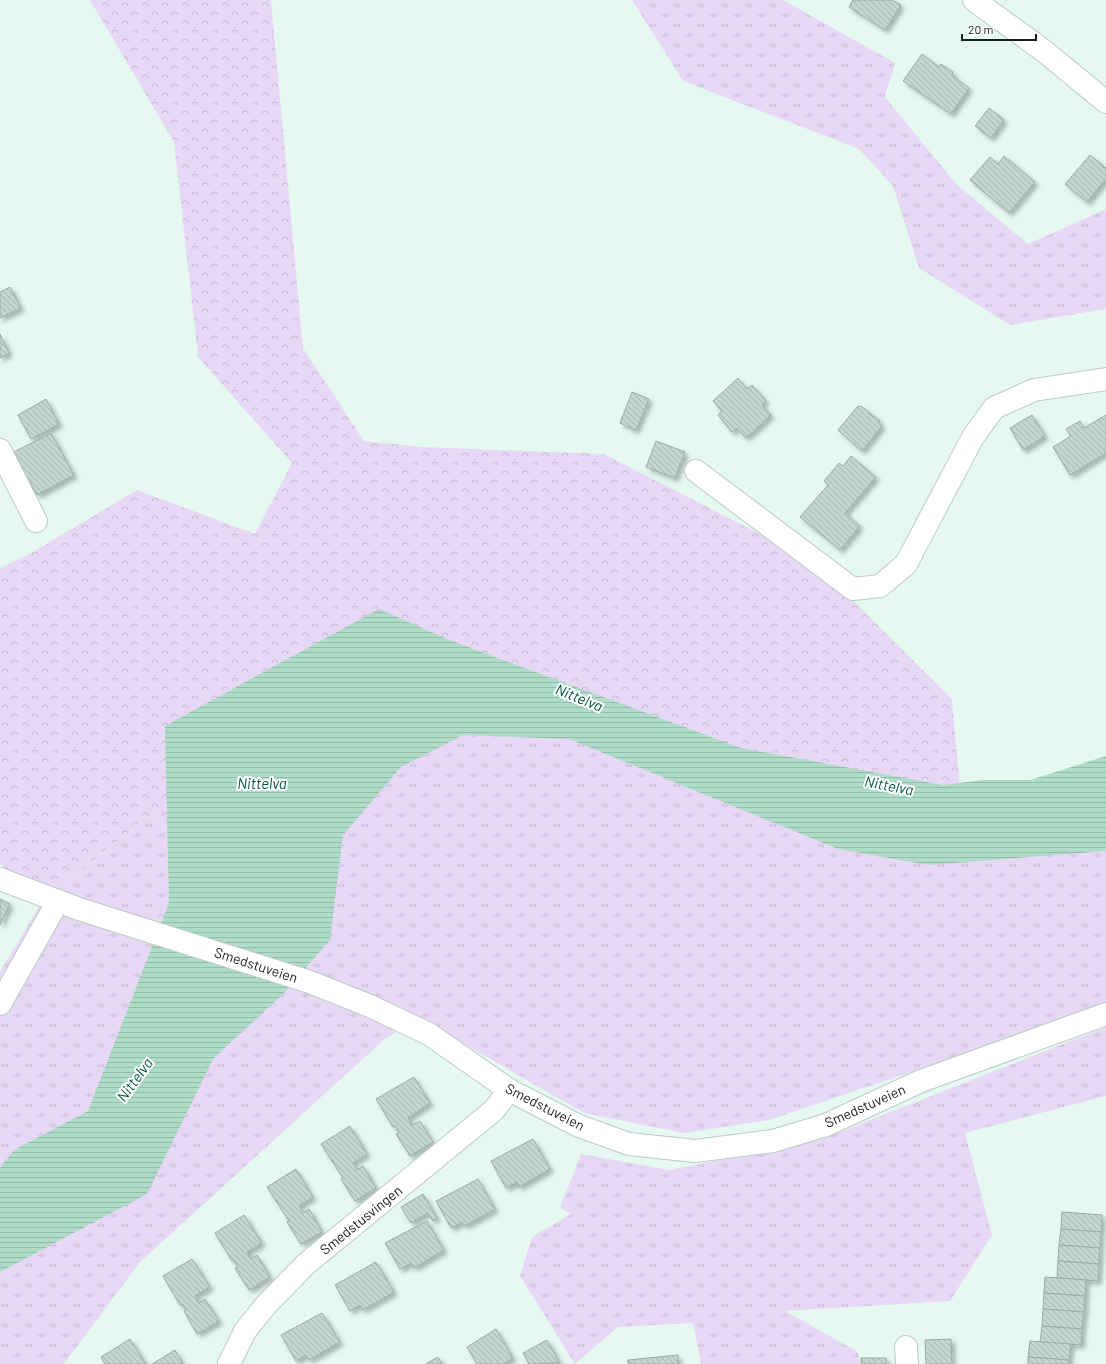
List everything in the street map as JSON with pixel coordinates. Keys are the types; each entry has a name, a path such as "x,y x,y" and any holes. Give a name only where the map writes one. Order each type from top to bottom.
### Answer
{"street":[{"path":"974,0 1044,51 1106,102"},
{"path":"696,471 853,589 880,586 906,564 972,438 994,408 1034,390 1106,379"},
{"path":"0,450 36,521"},
{"name":"Smedstuveien","path":"0,879 79,909 310,982 370,1006 429,1034 510,1090 579,1126 629,1144 694,1151 773,1142 826,1125 921,1081 1106,1014"},
{"path":"0,1004 58,900"},
{"name":"Smedstusvingen","path":"229,1364 245,1331 266,1305 306,1264 494,1110 510,1090"}],"green space":[{"path":"90,0 271,0 303,348 364,441 422,447 604,454 813,561 952,699 961,800 713,754 438,669 256,911 152,814 43,900 0,864 0,568 33,552 137,490 255,534 292,463 198,357 174,142"},
{"path":"632,0 783,0 895,63 885,97 957,185 1028,244 1106,209 1106,309 1010,325 919,268 893,186 859,149 683,81"},
{"path":"360,701 961,800 1106,794 1106,1006 769,1120 684,1133 584,1113 421,1019 386,1038 139,1263 64,1364 0,1364 0,972 43,900 152,814 255,911"},
{"path":"1106,1027 1106,1096 965,1133 992,1235 950,1301 785,1311 858,1352 860,1364 701,1364 693,1323 618,1327 575,1364 520,1276 532,1237 571,1214 560,1208 581,1154 669,1170 820,1140"}],"water":[{"name":"Nittelva","path":"379,609 452,641 741,748 943,785 982,780 1030,780 1106,756 1106,851 929,865 838,849 569,739 463,735 401,767 343,835 330,940 283,994 213,1059 147,1194 0,1272 0,1168 14,1150 88,1111 169,903 165,726"}],"building":[{"path":"853,0 892,0 901,5 885,30 849,7"},
{"path":"922,54 939,67 941,64 953,72 952,75 969,88 951,114 903,81"},
{"path":"989,108 1004,120 991,138 975,126"},
{"path":"1090,155 1106,168 1106,179 1087,202 1065,184"},
{"path":"1004,156 1035,182 1009,213 970,180 990,157 998,164"},
{"path":"10,287 21,308 0,318 0,292"},
{"path":"0,334 9,353 0,358"},
{"path":"738,378 747,389 752,385 766,401 762,405 771,415 746,438 737,428 732,432 718,415 722,411 713,401"},
{"path":"632,392 649,399 636,430 620,423"},
{"path":"46,399 59,424 31,439 18,415"},
{"path":"858,406 861,406 880,421 878,423 882,426 862,451 838,430"},
{"path":"1032,415 1045,436 1023,450 1010,428"},
{"path":"1106,415 1106,453 1070,475 1053,447 1071,436 1066,429 1080,421 1084,428"},
{"path":"51,433 74,475 37,495 30,482 25,484 18,471 23,469 14,452"},
{"path":"656,441 685,452 675,478 646,467"},
{"path":"851,456 876,477 845,513 860,526 840,550 800,517 828,485 824,481 839,463 843,466"},
{"path":"0,899 10,904 0,925"},
{"path":"414,1077 430,1103 408,1118 412,1125 420,1121 433,1142 410,1156 396,1134 399,1133 395,1126 393,1127 376,1099"},
{"path":"350,1126 367,1154 353,1163 357,1170 363,1166 376,1188 355,1201 341,1179 343,1178 321,1144"},
{"path":"533,1139 550,1169 519,1187 517,1182 506,1188 491,1161"},
{"path":"296,1169 313,1197 299,1206 303,1213 309,1209 322,1232 301,1244 287,1222 289,1221 267,1187"},
{"path":"478,1179 495,1209 465,1226 462,1222 451,1228 436,1201"},
{"path":"423,1194 437,1218 433,1221 428,1213 411,1223 401,1207"},
{"path":"1062,1212 1102,1215 1101,1232 1061,1229"},
{"path":"244,1215 262,1243 247,1252 251,1259 257,1255 270,1277 249,1290 235,1268 238,1267 234,1260 232,1261 215,1233"},
{"path":"427,1221 444,1250 414,1268 411,1263 400,1269 385,1243"},
{"path":"1061,1229 1101,1232 1100,1248 1059,1245"},
{"path":"1059,1245 1100,1248 1099,1264 1058,1261"},
{"path":"192,1259 210,1287 195,1296 199,1303 205,1299 219,1321 197,1334 184,1311 186,1310 182,1304 180,1305 163,1276"},
{"path":"1058,1261 1099,1264 1098,1281 1057,1278"},
{"path":"376,1262 394,1292 363,1310 360,1305 350,1311 335,1285"},
{"path":"1045,1277 1086,1280 1085,1296 1044,1293"},
{"path":"1044,1293 1085,1296 1084,1312 1043,1309"},
{"path":"1043,1309 1084,1312 1082,1329 1042,1326"},
{"path":"322,1313 340,1342 309,1360 306,1355 296,1361 281,1335"},
{"path":"1042,1326 1082,1329 1081,1345 1040,1342"},
{"path":"496,1329 513,1358 503,1364 477,1364 467,1347"},
{"path":"130,1339 146,1364 105,1364 101,1357"},
{"path":"951,1339 952,1364 926,1364 925,1340"},
{"path":"547,1340 560,1363 529,1364 523,1353"},
{"path":"1030,1341 1071,1344 1069,1360 1028,1357"},
{"path":"175,1350 183,1364 152,1364"},
{"path":"678,1355 678,1364 628,1364 628,1360"},
{"path":"438,1357 442,1364 426,1364"},
{"path":"1028,1357 1069,1360 1069,1364 1028,1364"},
{"path":"861,1358 886,1358 886,1364 861,1364"}]}
